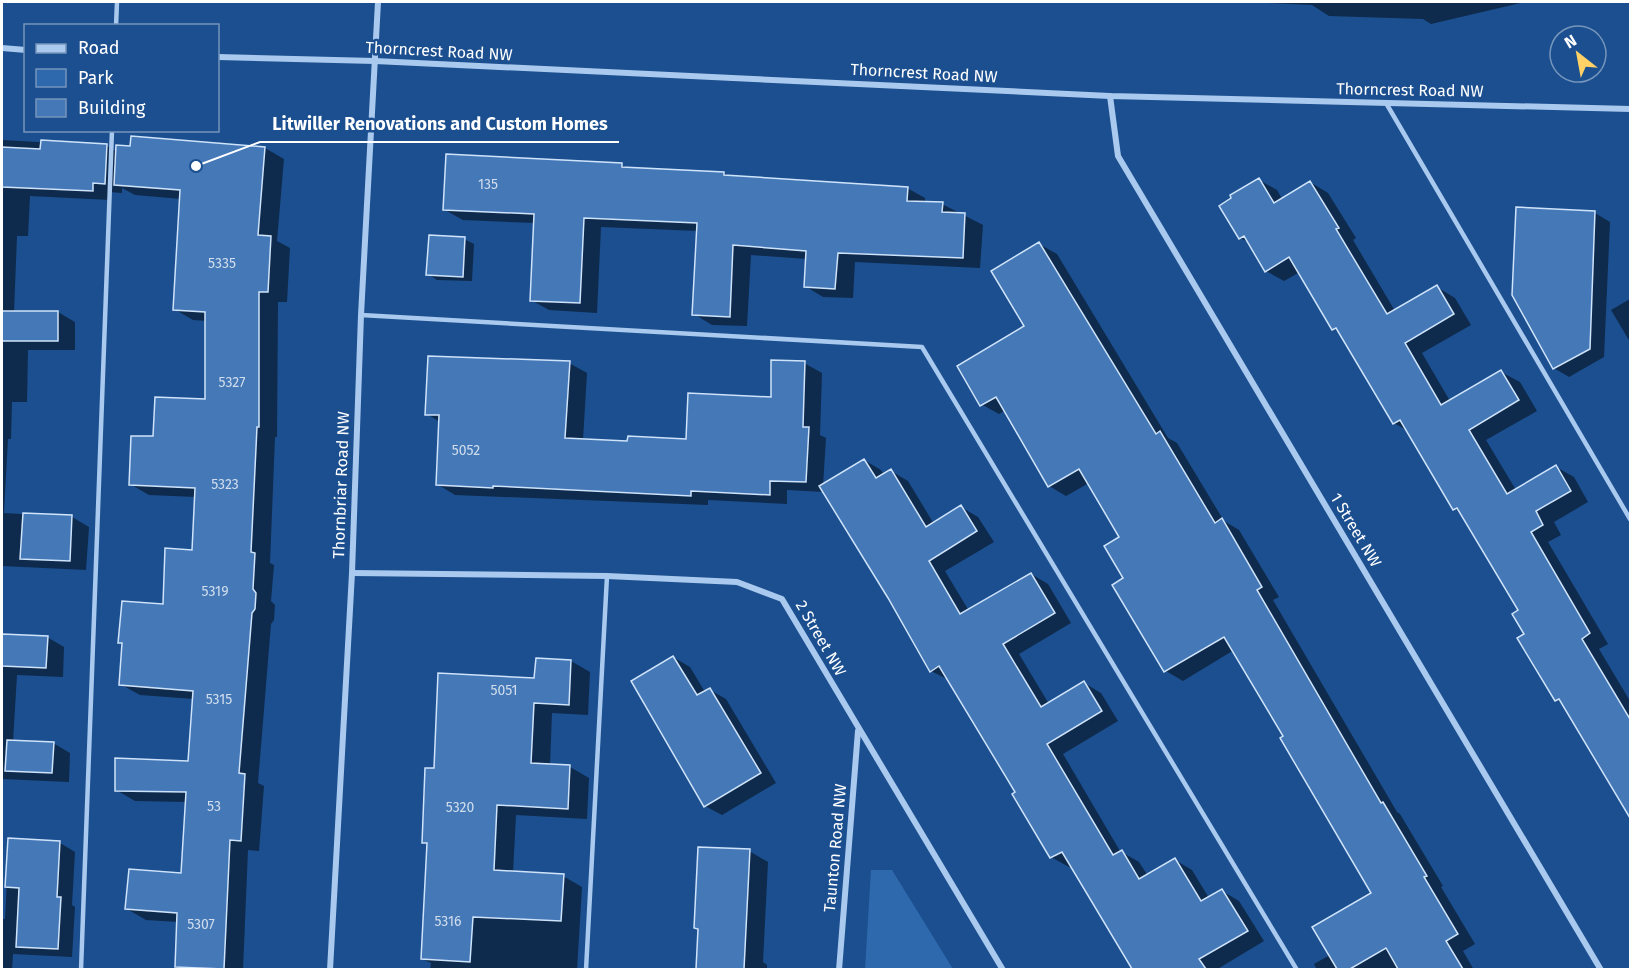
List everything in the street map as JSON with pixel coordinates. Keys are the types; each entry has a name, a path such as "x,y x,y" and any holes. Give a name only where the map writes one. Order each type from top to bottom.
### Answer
{"street":[{"name":"Thornbriar Road NW","path":"330,969 352,573 361,315 378,2"},
{"path":"2,48 24,50"},
{"name":"Thorncrest Road NW","path":"219,57 375,61 1110,96 1630,109"},
{"name":"1 Street NW","path":"1110,96 1118,156 1601,969"},
{"name":"2 Street NW","path":"352,573 607,576 737,582 782,599 1003,969"},
{"name":"Taunton Road NW","path":"839,969 858,729"}],"lane":[{"path":"116,24 117,2"},
{"path":"1386,103 1630,519"},
{"path":"81,969 112,132"},
{"path":"361,315 922,347 1297,969"},
{"path":"586,969 607,576"}],"green space":[{"path":"871,870 892,870 953,969 865,969"}],"building":[{"path":"131,136 265,147 258,235 271,236 268,292 259,292 259,427 257,427 251,552 255,553 253,589 256,593 255,609 252,613 239,773 245,774 241,841 230,840 224,969 175,967 177,913 125,909 129,869 181,873 186,792 115,791 115,758 188,761 193,691 119,685 122,643 118,643 122,601 163,604 165,548 192,550 195,488 129,485 131,436 153,436 155,397 205,399 205,312 173,310 180,190 114,185 116,145 130,146"},
{"path":"41,140 107,144 105,184 93,183 93,191 2,187 2,147 40,149"},
{"path":"446,154 622,163 622,167 724,172 724,175 908,187 907,201 943,202 942,212 965,213 963,258 838,253 835,289 804,287 806,251 733,245 730,317 692,315 697,223 584,218 580,303 530,301 534,214 443,210"},
{"path":"1259,178 1274,203 1310,181 1387,314 1437,285 1454,314 1405,343 1441,405 1501,370 1519,400 1469,430 1507,494 1556,465 1571,491 1536,511 1543,525 1531,532 1590,633 1582,639 1630,719 1630,818 1559,699 1555,701 1517,638 1524,634 1512,614 1518,610 1457,508 1453,510 1400,420 1393,424 1336,328 1332,330 1289,257 1265,272 1244,236 1239,239 1219,206 1231,198 1230,195"},
{"path":"1516,207 1595,211 1590,349 1553,369 1512,295"},
{"path":"429,235 465,237 463,277 426,275"},
{"path":"1039,242 1156,434 1160,431 1215,523 1222,518 1262,587 1257,590 1381,803 1383,802 1427,876 1424,877 1458,934 1446,941 1463,969 1398,969 1386,948 1350,969 1337,969 1312,927 1371,893 1280,738 1283,736 1224,637 1164,672 1112,585 1123,578 1104,546 1119,537 1079,469 1048,487 996,397 980,406 957,366 1024,326 991,271"},
{"path":"2,311 58,311 58,341 2,341"},
{"path":"428,356 570,361 565,438 627,441 628,436 686,439 688,393 771,397 771,360 805,361 803,427 809,427 806,482 770,481 770,495 691,491 691,496 436,485 439,415 425,415"},
{"path":"864,459 876,478 891,469 926,527 961,505 977,531 929,561 960,614 1031,573 1055,613 1003,644 1041,707 1084,681 1102,711 1047,744 1113,855 1122,850 1139,879 1175,858 1201,901 1222,889 1248,931 1199,959 1206,969 1132,969 1062,852 1050,858 1012,794 1015,792 939,666 930,672 888,598 819,486"},
{"path":"23,513 72,515 70,561 20,559"},
{"path":"2,634 48,636 46,668 2,666"},
{"path":"673,656 697,695 710,688 761,773 704,807 631,681"},
{"path":"536,658 571,660 569,705 534,703 531,763 570,765 568,809 497,805 494,870 564,874 561,921 473,917 470,962 421,959 427,843 422,843 425,768 434,768 438,673 534,678"},
{"path":"7,740 54,742 52,773 5,771"},
{"path":"8,838 60,841 57,897 61,897 58,949 16,947 19,888 5,887"},
{"path":"698,847 750,849 744,969 696,969 698,929 694,928"}],"place":[{"name":"Litwiller Renovations and Custom Homes","path":"196,166"}]}
